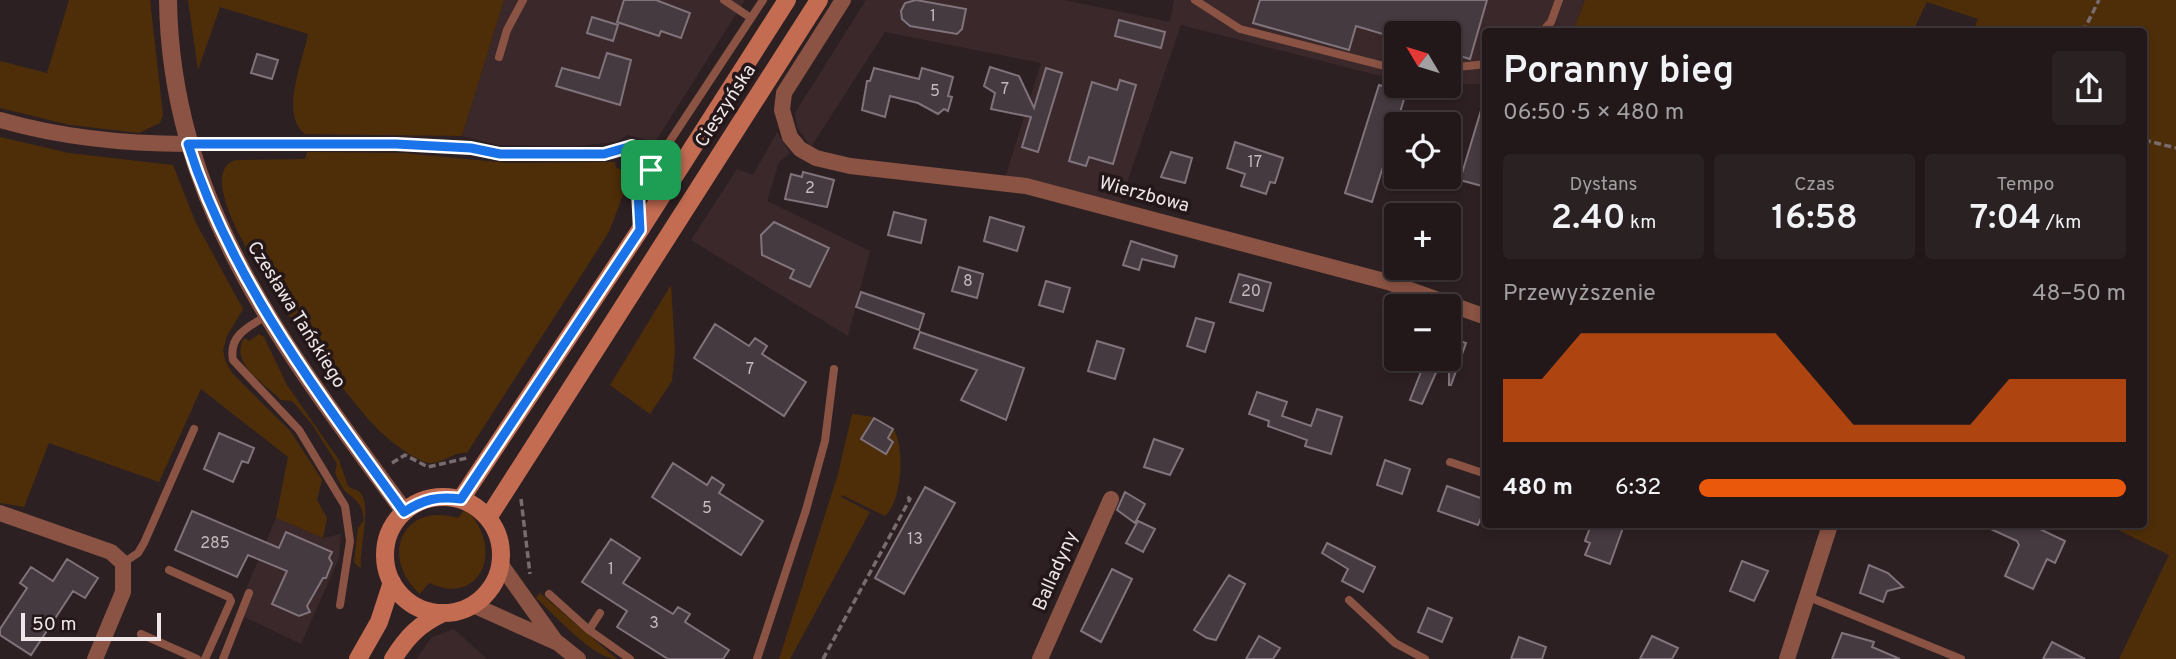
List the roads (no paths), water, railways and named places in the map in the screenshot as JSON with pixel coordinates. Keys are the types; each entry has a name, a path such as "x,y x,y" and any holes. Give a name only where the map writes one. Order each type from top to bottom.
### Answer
{"main road":[{"name":"Cieszyńska","path":"461,499 640,230 787,0"},
{"name":"Cieszyńska","path":"488,518 819,0"},
{"path":"393,659 406,638 423,622 473,605 494,583 501,565 499,540 488,518 476,506 461,499 441,497 421,501 404,512 394,523 385,552 392,582 414,605 444,613"},
{"path":"358,659 379,622 392,582"}],"street":[{"name":"Czesława Tańskiego","path":"168,0 172,66 188,144 223,237 268,315 404,512"},
{"name":"Wierzbowa","path":"843,0 783,93 782,110 790,137 800,149 816,158 850,166 1026,186 1388,282 1482,316"},
{"path":"0,120 42,132 101,141 188,144"},
{"name":"Balladyny","path":"1040,659 1111,499"},
{"path":"0,513 111,552 123,563 123,592 95,659"},
{"path":"1787,659 1829,528"},
{"path":"501,565 558,643"},
{"path":"473,605 558,643 578,659"}],"lane":[{"path":"499,57 507,30 523,0"},
{"path":"724,0 751,18"},
{"path":"640,230 638,191 763,0"},
{"path":"1195,0 1240,29 1384,66"},
{"path":"1546,28 1551,22 1559,0"},
{"path":"1461,67 1482,64"},
{"path":"188,144 396,144 471,148 500,154 604,154 632,146 651,170"},
{"path":"268,315 237,336 231,352 233,360 299,430 345,506 350,541 340,605"},
{"path":"757,659 806,510 825,441 834,369"},
{"path":"123,563 138,553 144,543 194,429"},
{"path":"1450,461 1482,473"},
{"path":"169,570 229,597 231,601 205,659"},
{"path":"223,659 249,593"},
{"path":"549,594 589,630 630,659"},
{"path":"1809,597 1961,659"},
{"path":"1349,600 1395,643 1425,659"},
{"path":"589,630 600,613"},
{"path":"141,634 197,659"}]}
